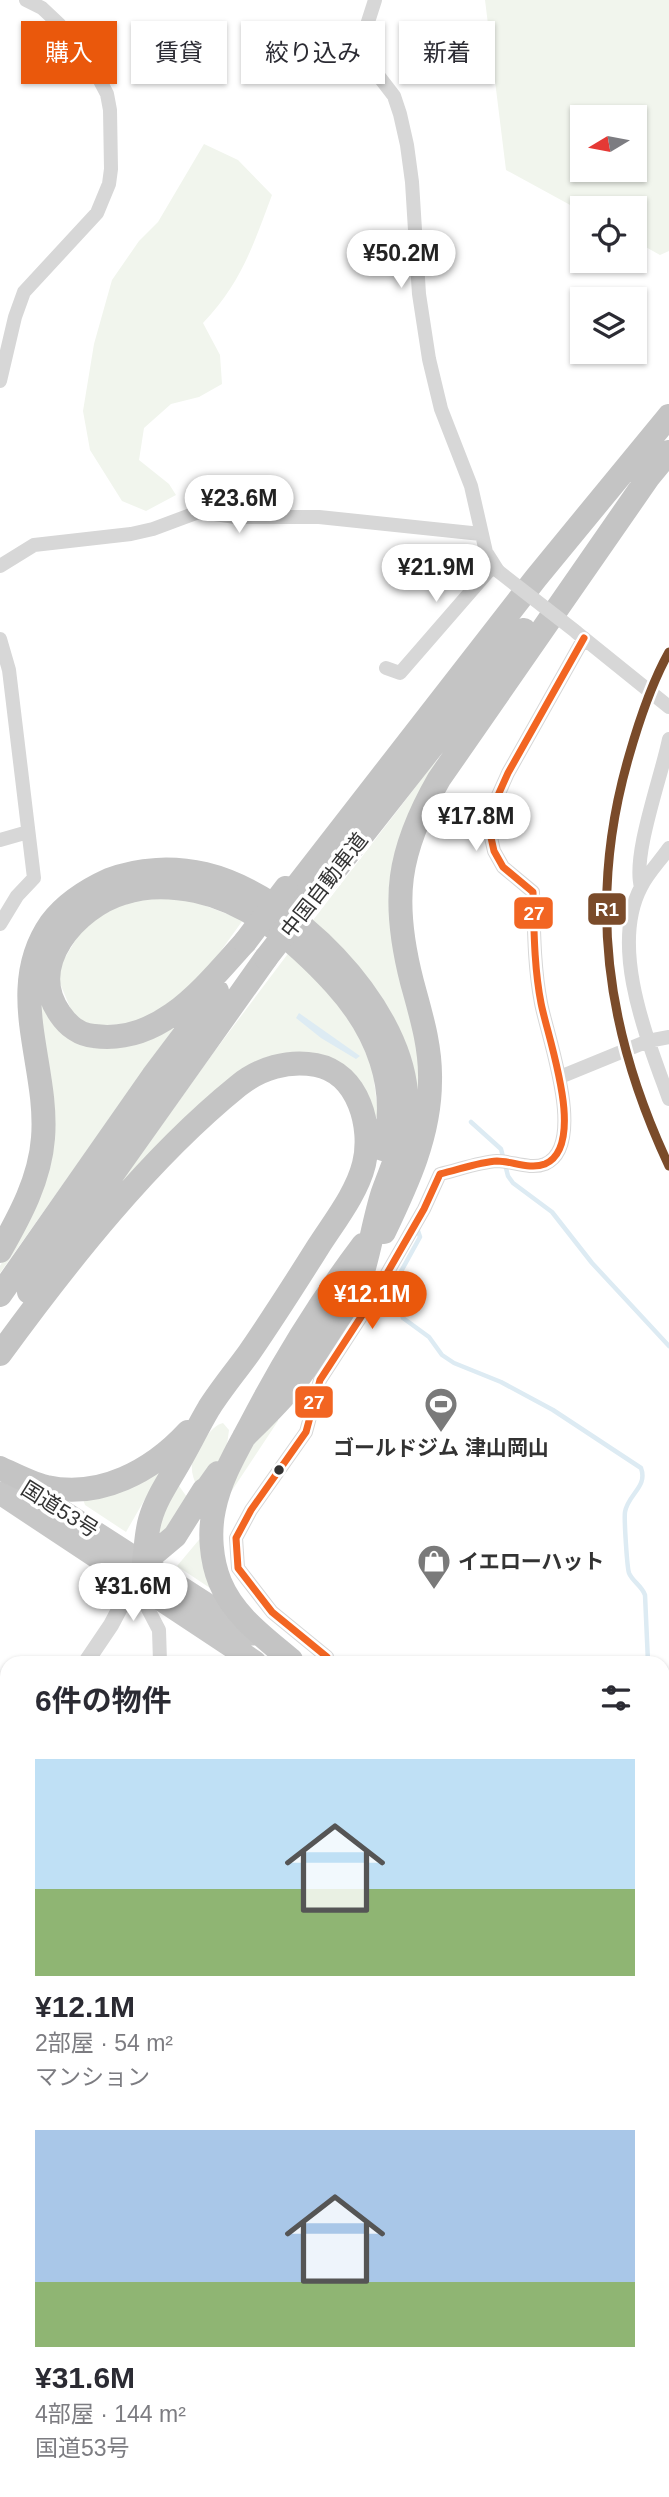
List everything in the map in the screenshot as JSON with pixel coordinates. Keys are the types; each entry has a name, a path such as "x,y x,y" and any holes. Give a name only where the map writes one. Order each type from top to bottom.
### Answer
{"highway":[{"name":"中国自動車道","path":"0,1295 153,1076 296,895 427,718 536,578 669,416"},
{"name":"中国自動車道","path":"296,895 669,452"},
{"path":"196,1504 243,1425 264,1363 325,1268 422,1139 430,1082 426,1037 407,960 400,917 401,878 417,820 439,779 652,472"},
{"path":"0,1251 32,1186 43,1140 43,1097 28,991 36,953 47,930 64,908 97,886 138,872 183,870 205,874 249,890 291,918 314,938 363,990 387,1026 394,1042 407,1094 405,1131 370,1237 358,1289"},
{"path":"244,1437 296,1382 358,1289 387,1185 389,1098 381,1056 372,1036 351,1005 317,965 276,929 239,906 199,891 139,888 102,901 71,925 60,939 49,968 52,999 67,1023 85,1034 106,1037 139,1032 173,1015 254,949"},
{"name":"中国自動車道","path":"0,1335 104,1184 254,949"},
{"path":"0,1354 144,1175 242,1082 266,1070 290,1063 321,1066 346,1083 362,1110 367,1145 364,1165 341,1210 258,1339 209,1409 164,1488 150,1519 139,1572"},
{"path":"325,1268 341,1210 387,1185"},
{"path":"325,1268 370,1237"},
{"path":"139,1572 174,1536 244,1437 348,1282 370,1237"},
{"path":"0,1470 45,1487 63,1489 117,1482 153,1464 186,1435 209,1409 264,1363"},
{"path":"264,1363 244,1437 226,1473 211,1528 214,1564 233,1606 245,1621 288,1656"},
{"path":"180,1462 224,1400 264,1363"},
{"name":"国道53号","path":"0,1470 247,1656"},
{"name":"国道53号","path":"0,1493 285,1656"}],"street":[{"path":"0,381 15,317 24,292 97,213 109,184 111,169 110,110 107,94 96,73 60,24 41,8 26,0"},
{"path":"374,0 367,25 369,50 374,70 394,96 407,145 419,294 429,359 441,409 471,485 481,534 495,569 667,705"},
{"path":"0,566 34,545 131,534 196,513 235,517 319,517 481,534"},
{"path":"386,668 400,673 495,569"},
{"path":"326,1656 272,1612 238,1567 236,1538 251,1510 306,1432 320,1380 370,1303 424,1209 440,1174 498,1161 535,1166 547,1164 558,1151 564,1136 560,1077 541,1004 534,942 533,892 503,867 494,852 490,833 495,802 508,773 579,635"},
{"path":"0,639 9,670 34,878 17,896 0,924"},
{"path":"640,887 637,875 640,854 667,759 669,739"},
{"path":"0,840 28,832"},
{"path":"669,848 640,887 632,913 631,969 648,1041 669,1099"},
{"path":"560,1077 648,1041 669,1037"},
{"path":"90,1656 111,1625 139,1572"},
{"path":"139,1572 159,1630 160,1656"}],"shaded area":[{"path":"485,0 669,0 669,251 660,255 647,248 647,196 570,196 570,205 506,170 495,81 495,21 488,21"},
{"path":"204,144 238,160 272,195 237,278 203,323 220,355 222,384 199,397 171,404 144,428 139,460 169,484 176,495 146,511 122,501 90,450 83,411 94,344 112,280 139,241 158,222"},
{"path":"463,732 402,843 424,1077 407,1149 310,924 431,767"},
{"path":"182,897 243,920 210,966 188,990 145,1022 95,1026 81,1020 72,1012 59,981 60,966 84,926 131,899"},
{"path":"290,951 335,998 371,1056 379,1122 357,1083 275,1059 67,1257 214,1052"},
{"path":"36,979 61,1028 179,1021 0,1273 0,1266 34,1202"},
{"path":"299,1013 360,1056 356,1059 321,1038 296,1018"},
{"path":"278,1418 278,1421 231,1492 245,1449"},
{"path":"223,1423 229,1430 227,1445 208,1485 197,1487 192,1470 193,1459 208,1434"},
{"path":"161,1471 126,1532 85,1505 83,1499 124,1490"},
{"path":"177,1483 189,1500 169,1529 154,1541 157,1527"},
{"path":"203,1535 210,1588 177,1566"}],"waterway":[{"path":"471,1122 501,1149 508,1176 513,1183 552,1212 592,1263 669,1346"},
{"path":"418,1231 420,1237 393,1286 403,1318 429,1337 442,1355 454,1363 501,1382 553,1410 641,1468 642,1480 627,1506 625,1524 629,1573 645,1595 648,1656"}],"transit line":[{"name":"27","path":"326,1656 272,1612 238,1568 236,1538 251,1510 306,1432 320,1380 370,1303 424,1209 440,1174 497,1161 539,1166 557,1153 563,1135 564,1113 539,989 533,892 503,867 494,851 490,833 495,802 508,773 584,638"},
{"name":"R1","path":"669,652 641,716 616,809 609,862 607,914 610,965 630,1066 647,1116 669,1166"}],"place":[{"name":"ゴールドジム 津山岡山","path":"441,1434"},
{"name":"イエローハット","path":"434,1591"}]}
